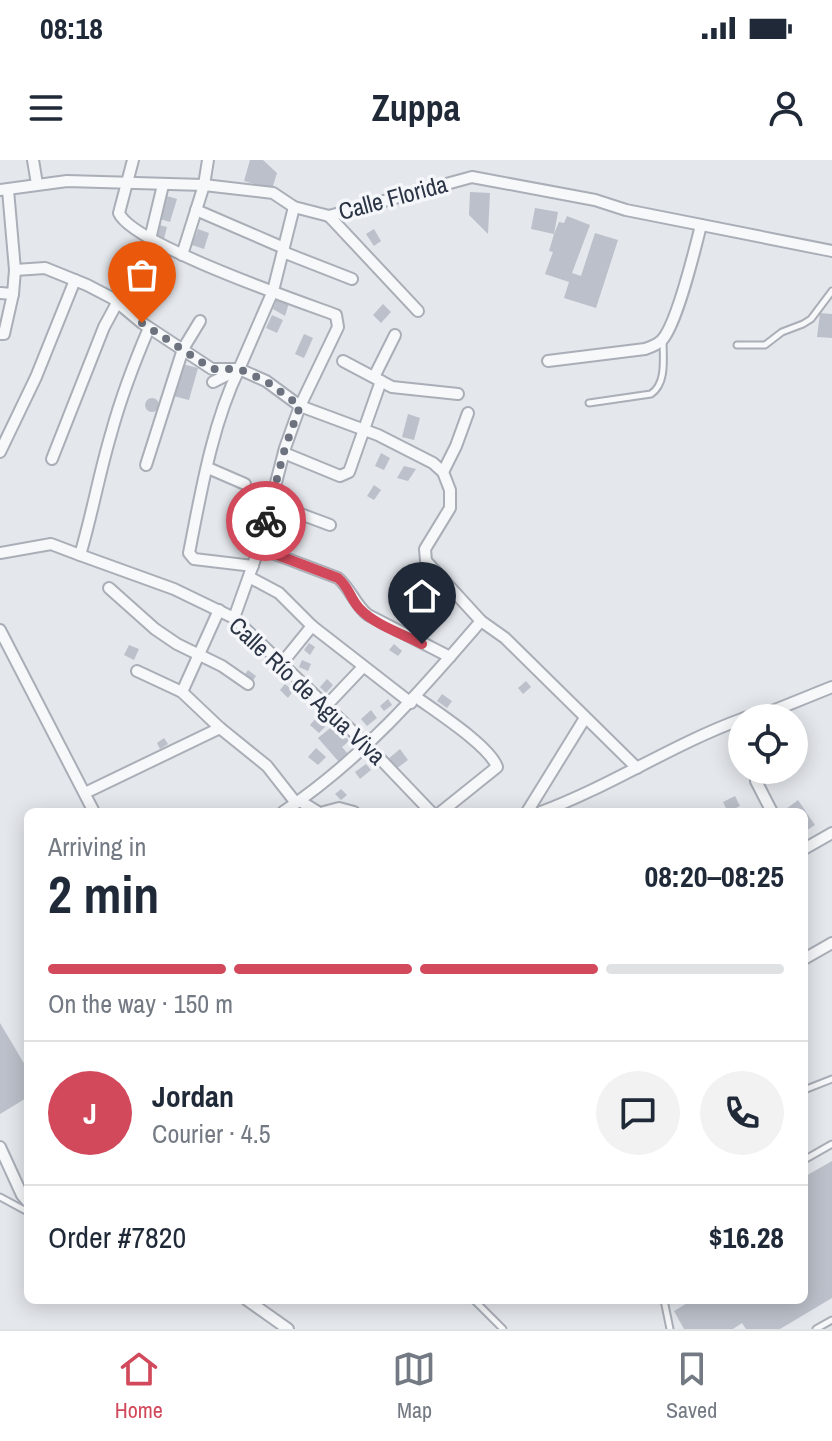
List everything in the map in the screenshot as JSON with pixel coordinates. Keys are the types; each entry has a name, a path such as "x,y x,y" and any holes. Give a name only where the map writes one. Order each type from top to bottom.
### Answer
{"street":[{"path":"33,160 37,184"},
{"path":"133,160 119,213 122,219 150,239 182,255 336,315 338,327 300,406 259,548 234,618"},
{"path":"182,255 204,185 208,160"},
{"name":"Calle Florida","path":"4,190 67,181 204,185 273,193 294,207 329,216 472,177 832,251"},
{"path":"150,239 163,185"},
{"path":"1,336 13,294 15,270 4,190"},
{"path":"253,566 194,559 189,553 229,390 273,291 294,207"},
{"path":"196,210 352,279"},
{"path":"329,216 418,311"},
{"path":"548,361 645,349 663,339 701,225"},
{"path":"15,270 45,268 75,280 117,303 212,369 239,369 266,381 300,406 365,431 433,463 443,472 450,490 450,508 425,549 426,561 481,621 505,638 637,768"},
{"path":"0,452 36,377 75,280"},
{"path":"0,293 13,294"},
{"path":"52,459 104,327 117,303"},
{"path":"146,465 183,349 200,321"},
{"path":"80,555 112,430 129,376 149,328"},
{"path":"284,453 340,476 349,472 395,335"},
{"path":"343,361 392,387 458,394"},
{"path":"213,382 239,369"},
{"path":"443,472 468,413"},
{"path":"208,468 245,484"},
{"path":"271,503 330,525"},
{"name":"Calle Río de Agua Viva","path":"0,553 51,544 174,589 234,618 367,745 427,808"},
{"path":"259,548 338,578 347,586 358,607 368,615 450,657"},
{"path":"249,577 279,593 312,626 363,667 466,734 493,758 497,767 446,808"},
{"path":"109,588 155,629 248,684"},
{"path":"182,692 219,610"},
{"path":"289,808 367,745 414,700 481,621"},
{"path":"282,663 312,626"},
{"path":"0,630 92,808"},
{"path":"326,706 363,667"},
{"path":"137,671 182,692 267,766 298,802 312,808"},
{"path":"790,704 832,687"},
{"path":"529,808 585,718"},
{"path":"551,808 575,799 702,733 728,723"},
{"path":"85,793 220,728"},
{"path":"758,784 770,808"},
{"path":"808,847 832,833"},
{"path":"808,957 832,943"},
{"path":"0,1147 24,1194"},
{"path":"253,1304 288,1329"}],"lane":[{"path":"737,345 765,345 782,332 803,324 811,319 832,291"},
{"path":"589,403 651,394 657,390 662,376 663,339"},
{"path":"808,1088 832,1079"},
{"path":"808,1158 832,1144"},
{"path":"0,1197 24,1210"},
{"path":"478,1304 503,1329"},
{"path":"665,1304 670,1329"},
{"path":"818,1328 832,1320"}],"building":[{"path":"250,160 263,160 277,173 272,189 244,181"},
{"path":"470,192 490,193 488,234 469,215"},
{"path":"167,196 177,199 170,222 160,219"},
{"path":"535,208 558,212 554,234 531,229"},
{"path":"567,216 590,225 572,273 581,276 595,233 618,240 596,308 564,298 569,282 545,274 553,252 549,251 554,234 559,222 564,223"},
{"path":"159,225 167,227 163,243 154,240"},
{"path":"198,229 209,233 204,249 192,245"},
{"path":"374,229 381,241 374,246 366,234"},
{"path":"277,299 289,303 285,316 273,309"},
{"path":"383,304 391,312 381,323 373,315"},
{"path":"820,313 832,314 832,338 817,337"},
{"path":"272,315 283,320 277,333 266,328"},
{"path":"304,334 313,338 304,358 295,354"},
{"path":"182,364 198,368 189,400 173,396"},
{"path":"152,398 159,405 152,412 145,405"},
{"path":"408,414 420,418 414,440 402,437"},
{"path":"381,453 390,458 384,470 375,466"},
{"path":"404,466 416,469 408,481 397,478"},
{"path":"374,485 381,490 374,500 367,496"},
{"path":"309,643 315,647 310,655 304,650"},
{"path":"394,644 402,651 398,656 389,650"},
{"path":"129,645 139,649 134,660 124,655"},
{"path":"302,660 311,664 308,671 299,667"},
{"path":"248,670 256,676 252,682 244,676"},
{"path":"327,679 333,685 326,693 320,687"},
{"path":"526,681 531,687 523,694 518,688"},
{"path":"285,684 293,691 288,698 280,690"},
{"path":"442,694 452,701 447,708 437,701"},
{"path":"388,699 392,705 384,711 380,706"},
{"path":"371,710 377,718 367,726 361,719"},
{"path":"316,718 325,727 319,733 310,725"},
{"path":"334,725 349,741 342,747 348,754 339,762 318,738"},
{"path":"164,738 168,744 160,749 157,743"},
{"path":"316,748 326,757 318,765 308,757"},
{"path":"400,749 408,760 396,769 388,759"},
{"path":"366,764 371,770 360,779 355,772"},
{"path":"341,789 347,795 341,800 335,794"},
{"path":"735,796 740,806 726,808 723,802"},
{"path":"798,800 803,808 787,808"},
{"path":"808,815 815,825 808,829"},
{"path":"0,1023 24,1063 24,1099 0,1114"},
{"path":"832,1161 832,1298 780,1329 746,1329 742,1323 733,1329 684,1329 674,1311 685,1304 808,1304 808,1175"}],"way so far":[{"path":"142,323 212,369 239,369 266,381 300,406 285,448 266,521"}],"route":[{"path":"266,521 259,548 338,578 347,586 358,607 368,615 422,644"}]}
